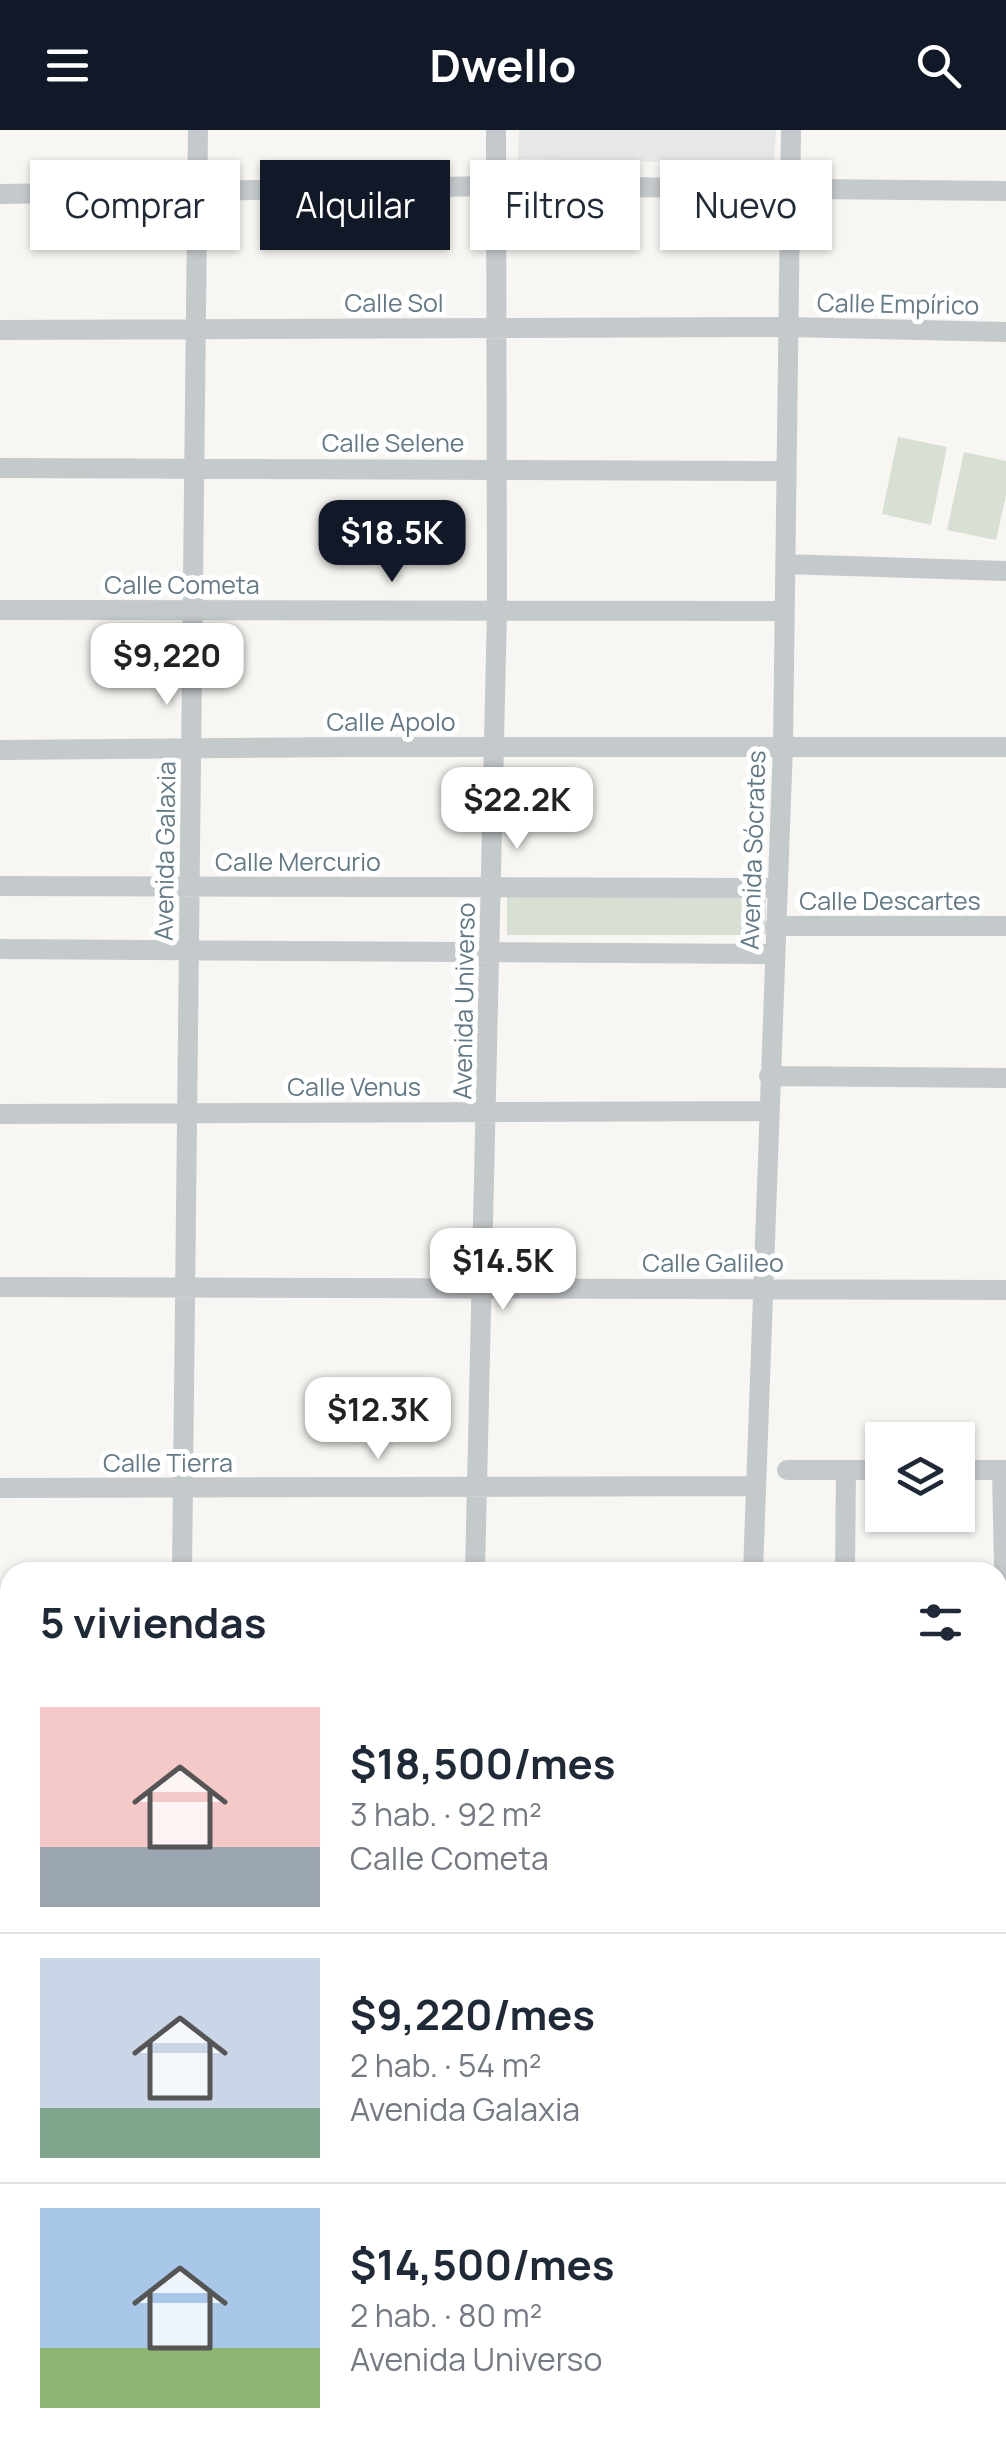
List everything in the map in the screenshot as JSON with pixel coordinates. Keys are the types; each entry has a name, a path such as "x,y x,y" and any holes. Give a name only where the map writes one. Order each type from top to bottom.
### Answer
{"street":[{"name":"Avenida Galaxia","path":"198,130 198,160"},
{"name":"Avenida Universo","path":"496,130 496,160"},
{"name":"Avenida Sócrates","path":"790,160 791,130"},
{"path":"240,190 470,186"},
{"path":"832,189 1006,191"},
{"path":"0,194 30,194"},
{"name":"Avenida Galaxia","path":"182,1562 197,250"},
{"name":"Avenida Universo","path":"475,1562 497,610 496,250"},
{"name":"Avenida Sócrates","path":"754,1562 782,746 789,250"},
{"name":"Calle Sol","path":"0,330 788,326"},
{"name":"Calle Empírico","path":"788,326 1006,332"},
{"name":"Calle Selene","path":"0,468 786,472"},
{"path":"785,564 1006,571"},
{"name":"Calle Cometa","path":"0,610 784,611"},
{"name":"Calle Apolo","path":"0,750 1006,747"},
{"name":"Calle Mercurio","path":"0,886 777,888"},
{"name":"Calle Descartes","path":"775,926 1006,926"},
{"path":"0,949 774,954"},
{"path":"769,1076 1006,1078"},
{"name":"Calle Venus","path":"0,1114 768,1111"},
{"name":"Calle Galileo","path":"0,1287 1006,1290"},
{"path":"787,1470 865,1470"},
{"path":"844,1562 846,1470"},
{"path":"975,1470 1004,1470 1005,1562"},
{"name":"Calle Tierra","path":"0,1488 756,1486"}],"shaded area":[{"path":"519,130 776,130 774,160 518,159"},
{"path":"898,437 947,447 931,525 882,514"},
{"path":"964,452 1006,461 1006,495 996,540 947,530"},
{"path":"766,892 766,935 507,935 507,893"}]}
